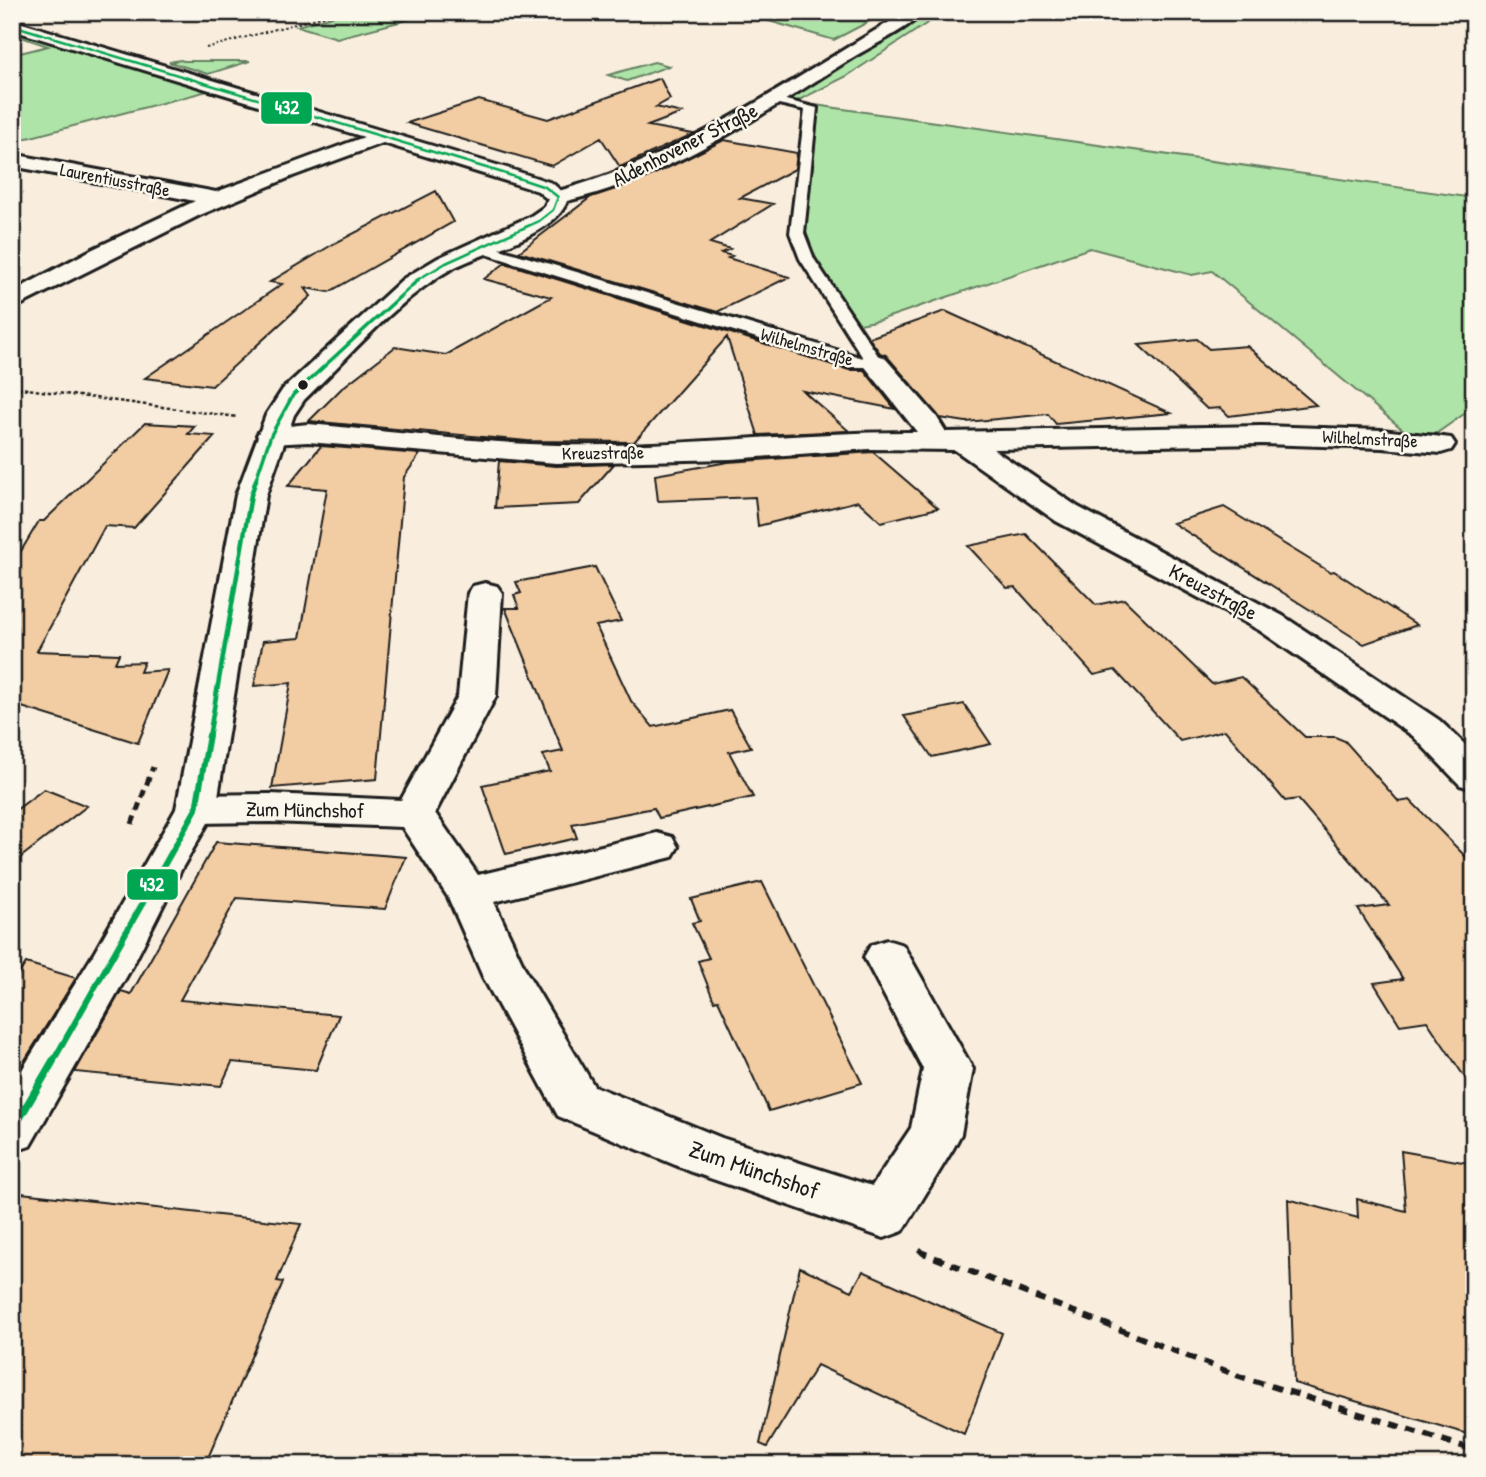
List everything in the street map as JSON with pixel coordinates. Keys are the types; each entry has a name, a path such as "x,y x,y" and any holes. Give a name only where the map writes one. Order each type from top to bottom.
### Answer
{"street":[{"name":"Aldenhovener Straße","path":"558,197 611,185 633,176 774,100 918,12"},
{"path":"12,25 503,173 545,187 558,197 553,210 539,221 478,247 411,284 293,395 276,425 251,495 196,809 161,868 110,965 12,1131"},
{"name":"Laurentiusstraße","path":"12,302 125,242 217,199 382,137"},
{"name":"Laurentiusstraße","path":"12,160 217,199"},
{"path":"12,280 43,284"},
{"name":"Kreuzstraße","path":"875,363 926,422 949,440 1067,514 1271,623 1426,728 1474,776"},
{"name":"Kreuzstraße","path":"276,425 308,433 556,454 731,450 869,440 949,440"},
{"name":"Wilhelmstraße","path":"949,440 1294,436 1381,437 1441,444"},
{"path":"414,814 477,696 485,593"},
{"name":"Zum Münchshof","path":"196,809 271,808 414,814 468,894 506,977 576,1101 710,1156 884,1214"},
{"path":"468,894 657,847"},
{"path":"884,1214 935,1134 948,1069 887,957"}],"lane":[{"name":"Wilhelmstraße","path":"774,100 811,108 797,233 807,259 826,291 875,363"},
{"name":"Wilhelmstraße","path":"478,247 856,363 875,363"}],"path":[{"path":"147,64 339,12"},
{"path":"12,387 276,425"},
{"path":"884,1214 923,1253 1239,1376 1474,1450"}],"green space":[{"path":"347,12 438,12 337,38 297,26"},
{"path":"738,12 887,12 834,40"},
{"path":"932,12 944,12 847,76 795,102 789,97"},
{"path":"12,30 208,91 12,142 12,55 48,46 12,34"},
{"path":"250,61 208,74 169,62"},
{"path":"654,62 669,66 627,81 608,75"},
{"path":"815,105 1474,198 1474,407 1437,433 1407,433 1212,271 1192,275 1090,248 880,320 860,324 825,277 812,251 804,223"}],"building":[{"path":"660,78 670,99 656,107 682,113 648,126 693,134 620,167 601,138 552,166 407,123 479,100 548,119"},
{"path":"724,140 797,153 795,169 740,198 773,204 710,243 730,249 721,253 732,256 728,258 789,277 717,312 519,252 591,197 644,179"},
{"path":"436,191 453,222 329,292 305,288 311,296 212,386 145,378 282,284 270,282 335,243"},
{"path":"505,263 849,370 864,370 895,409 803,391 849,431 758,435 727,337 634,442 527,441 309,421 342,388 395,347 446,355 551,297 484,279"},
{"path":"945,311 1171,413 1056,424 1048,414 966,422 940,418 869,338"},
{"path":"1197,339 1209,349 1247,346 1316,405 1229,416 1221,408 1207,409 1139,345"},
{"path":"145,423 195,426 188,434 215,436 134,528 105,526 37,651 119,654 115,663 144,662 140,672 168,670 138,743 12,704 12,566 39,521 44,521"},
{"path":"321,446 420,454 404,477 377,779 272,788 291,683 254,686 263,641 300,638 327,489 288,486"},
{"path":"873,452 938,508 881,522 858,501 758,526 755,497 658,501 655,475 728,462"},
{"path":"499,461 556,466 614,464 579,504 495,508"},
{"path":"1224,507 1330,572 1334,571 1417,625 1364,644 1173,523"},
{"path":"1026,534 1096,605 1124,599 1212,684 1241,677 1305,737 1335,737 1345,741 1399,802 1410,800 1469,860 1474,875 1474,1091 1427,1021 1400,1025 1374,983 1403,979 1358,909 1389,905 1298,799 1285,801 1225,730 1180,741 1115,670 1094,675 1015,587 1007,588 968,546"},
{"path":"595,567 621,621 596,626 631,701 653,727 730,710 751,747 729,752 753,797 659,818 654,808 572,824 577,838 506,854 482,785 550,771 543,755 563,751 505,608 519,608 514,595 521,593 516,582"},
{"path":"964,704 991,744 932,757 904,716"},
{"path":"44,789 87,806 12,864 12,813"},
{"path":"216,842 406,857 385,909 237,898 180,1000 339,1015 316,1070 232,1062 221,1086 75,1072 121,991 131,994"},
{"path":"762,882 862,1083 769,1111 718,1000 714,1001 698,961 709,958 692,923 700,921 691,899"},
{"path":"26,963 76,978 20,1068 12,1067 12,984"},
{"path":"1401,1151 1474,1164 1474,1436 1294,1383 1288,1199 1358,1218 1357,1199 1406,1211"},
{"path":"12,1192 301,1224 277,1281 283,1282 205,1465 12,1465"},
{"path":"800,1267 852,1291 863,1271 1002,1333 964,1434 817,1365 767,1447 760,1444"}],"transit line":[{"name":"432","path":"12,25 503,173 545,187 558,197"},
{"name":"432","path":"12,1131 110,965 161,868 196,809 251,495 271,435 293,395 411,284 446,263 539,221 553,210 558,197"}]}
